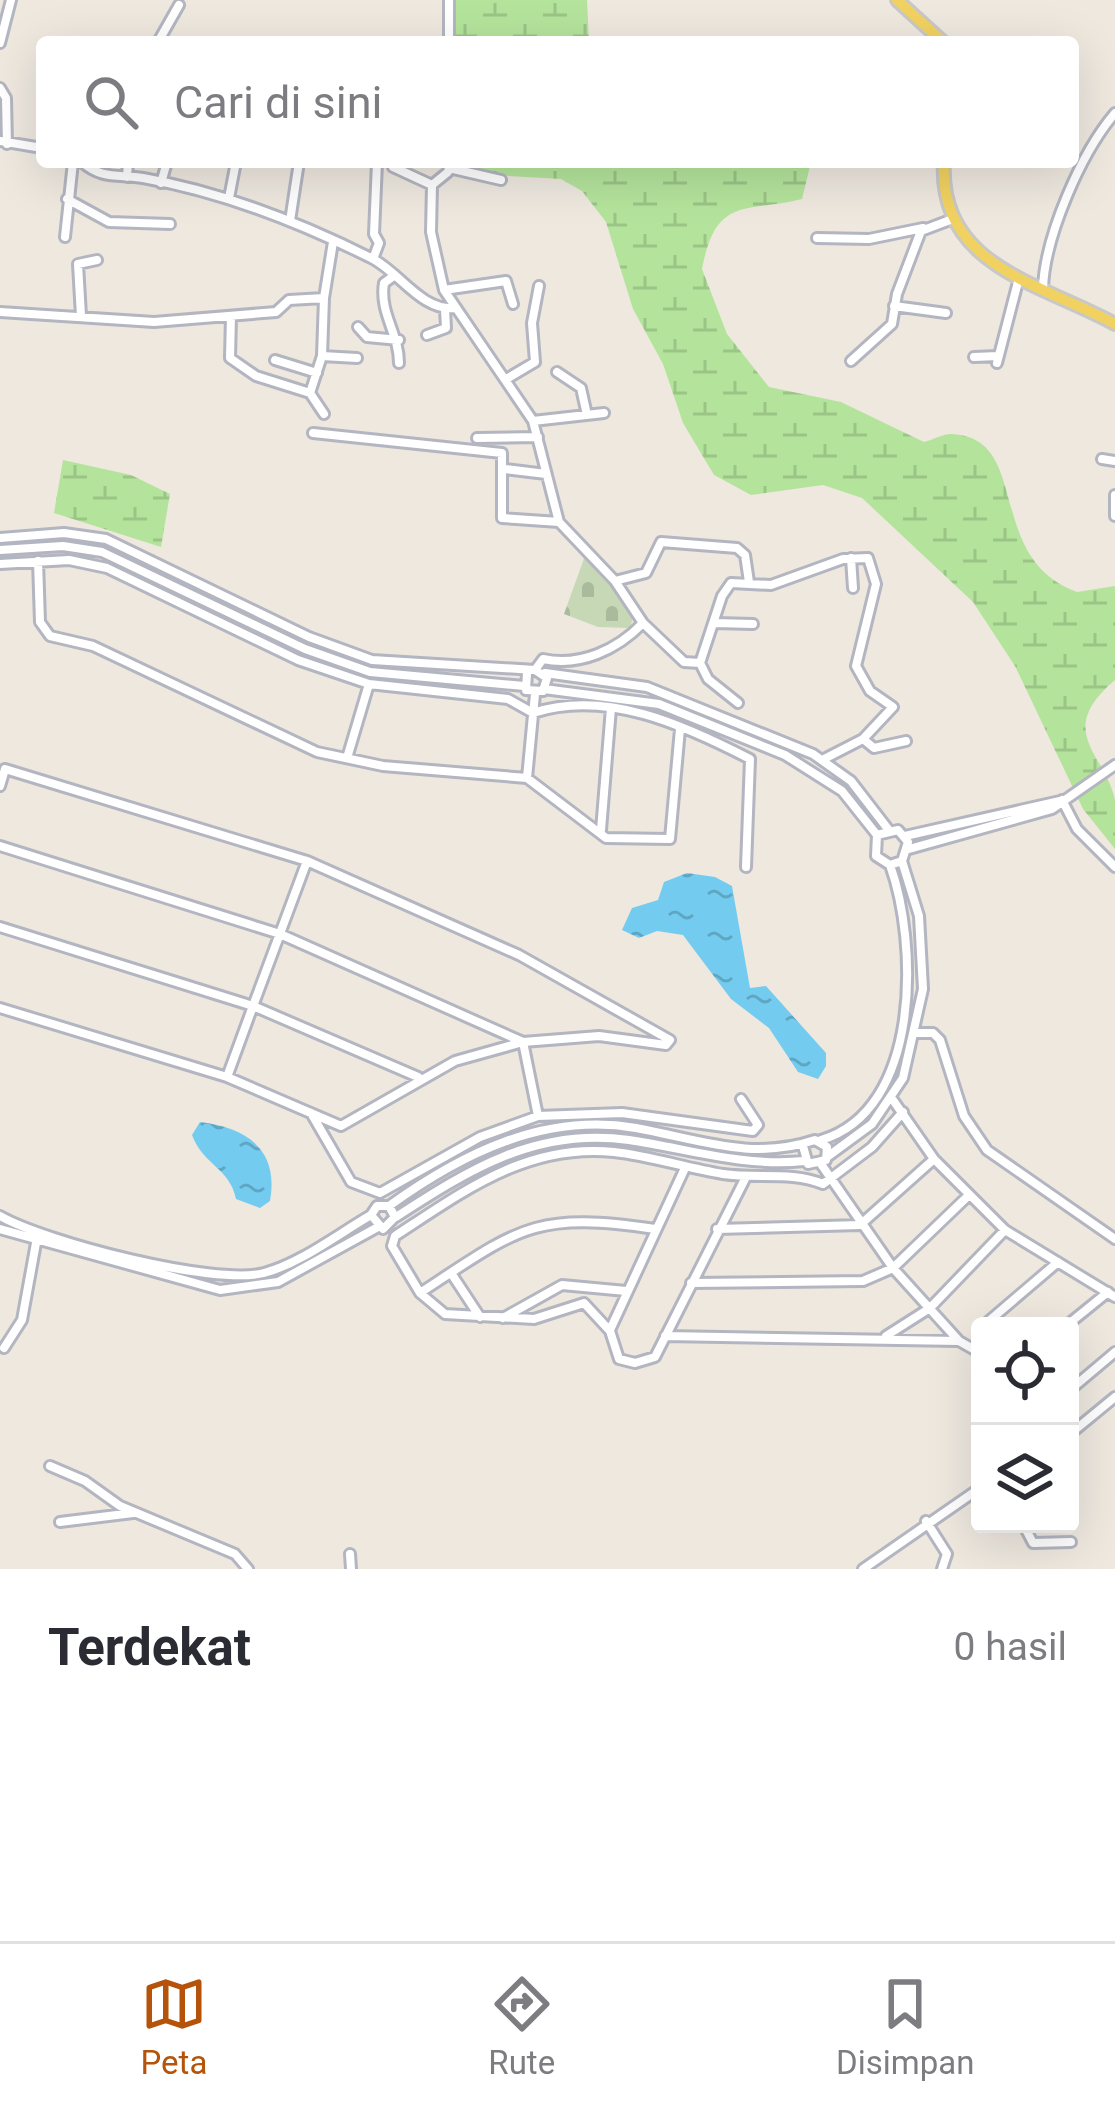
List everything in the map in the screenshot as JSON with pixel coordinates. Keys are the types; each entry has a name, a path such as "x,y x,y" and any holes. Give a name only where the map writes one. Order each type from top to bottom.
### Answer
{"main road":[{"path":"897,0 936,36"},
{"path":"945,168 950,220 977,251 1115,324"}],"street":[{"path":"0,43 11,0"},
{"path":"449,0 449,36"},
{"path":"161,36 179,5"},
{"path":"0,88 6,98 3,142 36,147"},
{"path":"1043,288 1047,249 1086,155 1115,113"},
{"path":"65,237 67,199 76,168"},
{"path":"89,168 101,175 161,182 229,199 290,221 373,259 404,286 451,309"},
{"path":"127,177 128,168"},
{"path":"161,182 165,168"},
{"path":"229,199 235,168"},
{"path":"290,221 298,168"},
{"path":"373,259 379,243 374,234 377,168"},
{"path":"395,168 432,185"},
{"path":"446,168 432,185 431,232 444,290 451,309 508,378 533,421 559,522 615,581 643,622 684,662 700,663"},
{"path":"459,168 501,180"},
{"path":"67,199 109,222 170,224"},
{"path":"817,238 869,239 950,220"},
{"path":"851,361 889,328 925,228"},
{"path":"310,393 322,356 333,242"},
{"path":"81,316 78,264 97,260"},
{"path":"395,274 384,283 382,305 399,340 399,363"},
{"path":"974,357 997,360 1019,277"},
{"path":"444,290 506,281 513,304"},
{"path":"508,378 535,362 532,323 539,286"},
{"path":"0,312 154,322 276,311 289,300 324,298"},
{"path":"895,307 946,313"},
{"path":"427,335 446,328 451,309"},
{"path":"232,316 230,358 256,376 310,393 324,413"},
{"path":"358,327 367,337 399,340"},
{"path":"322,356 357,358"},
{"path":"275,360 317,373"},
{"path":"556,372 580,386 587,415"},
{"path":"533,421 604,413"},
{"path":"313,433 502,453 502,518 559,522"},
{"path":"477,437 538,437"},
{"path":"1102,459 1115,460"},
{"path":"505,469 546,474"},
{"path":"1115,495 1115,516"},
{"path":"0,538 64,533 106,539 309,637 372,660 535,672 647,687 822,760 851,781 889,829 905,836 1062,800"},
{"path":"615,581 646,573 661,542 737,548 745,555 749,581"},
{"path":"0,550 63,546 102,552 305,649 370,672 659,704 785,755 842,790 877,835 876,856 890,865 906,920 910,967 891,1067 866,1111 820,1141 803,1146 775,1153 631,1127 552,1127 493,1145 424,1180 388,1206 278,1268 222,1277 39,1233 0,1216"},
{"path":"738,703 708,679 700,663 728,586 749,581 771,585 851,558 873,562 876,584 858,673 870,691 893,707 862,739 822,760"},
{"path":"851,558 853,588"},
{"path":"0,564 69,560 107,568 298,660 369,684 508,699 533,713"},
{"path":"38,562 40,622 50,636 93,646 289,742 347,758 527,778 614,839 670,839 680,729"},
{"path":"524,686 542,658 579,662 631,636 643,622"},
{"path":"715,622 753,624"},
{"path":"527,778 533,713 540,692 535,672"},
{"path":"347,758 369,684"},
{"path":"533,713 556,703 646,713 752,763 746,867"},
{"path":"601,832 610,708"},
{"path":"862,739 874,748 906,741"},
{"path":"890,865 902,861 909,849 1052,809 1113,766"},
{"path":"0,786 2,768 207,826 307,862 501,946 670,1040 666,1045 580,1036 473,1053 419,1077 326,1139"},
{"path":"1062,800 1077,829 1115,867"},
{"path":"877,835 889,829"},
{"path":"905,836 909,849"},
{"path":"0,846 280,934 523,1042"},
{"path":"0,1229 202,1288 240,1290 278,1282 377,1227 389,1227 395,1217 480,1163 568,1137 628,1140 750,1162 824,1161 872,1124 893,1100 914,1033 923,989 923,943 902,861"},
{"path":"227,1077 307,862"},
{"path":"0,927 253,1006 419,1077"},
{"path":"0,1008 227,1077 341,1126"},
{"path":"914,1033 937,1035 964,1116 987,1150 1022,1179 1115,1239"},
{"path":"523,1042 538,1116"},
{"path":"311,1113 351,1182 373,1193 387,1191 480,1136 538,1116 622,1113 753,1131 758,1125 741,1099"},
{"path":"893,1100 934,1159 1005,1230 1112,1294 1079,1317"},
{"path":"834,1184 903,1112"},
{"path":"820,1141 834,1184 860,1225 893,1268 971,1347"},
{"path":"803,1146 804,1161"},
{"path":"581,1303 534,1318 445,1314 420,1293 392,1246 395,1236 506,1167 578,1151 640,1156 746,1177 834,1184"},
{"path":"716,1229 860,1225 934,1159"},
{"path":"610,1331 685,1168"},
{"path":"579,1284 581,1303 610,1331 616,1355 630,1364 651,1360 746,1177"},
{"path":"373,1193 377,1227"},
{"path":"691,1283 851,1283 893,1268 968,1196"},
{"path":"388,1206 395,1217"},
{"path":"420,1293 511,1236 553,1222 591,1220 655,1229"},
{"path":"885,1337 930,1308 1005,1230"},
{"path":"4,1348 8,1334 22,1320 36,1243"},
{"path":"995,1317 1058,1262"},
{"path":"451,1273 480,1318"},
{"path":"502,1318 552,1288 579,1284 626,1291"},
{"path":"665,1336 963,1341 971,1336"},
{"path":"1079,1382 1115,1352"},
{"path":"1079,1426 1115,1397"},
{"path":"50,1466 135,1513 235,1554 248,1569"},
{"path":"863,1569 875,1566 926,1521 971,1494"},
{"path":"60,1522 135,1513"},
{"path":"926,1521 947,1554 942,1569"},
{"path":"1028,1533 1033,1543 1071,1542"},
{"path":"350,1554 351,1569"}],"green space":[{"path":"454,0 587,0 589,36 456,36"},
{"path":"476,168 810,168 802,199 736,212 725,218 708,245 702,269 727,334 769,387 841,402 924,442 951,434 976,440 992,455 1017,528 1048,576 1077,592 1115,586 1115,680 1097,698 1086,728 1115,800 1115,849 1083,809 1015,666 973,602 862,498 823,485 751,495 714,475 683,423 663,364 633,309 606,222 582,191 561,179 493,175"},
{"path":"63,460 131,475 170,494 161,547 54,513"},
{"path":"586,553 634,614 630,628 598,627 564,614"}],"water":[{"path":"687,873 715,877 732,886 750,988 766,986 826,1053 826,1066 818,1079 798,1072 769,1028 731,999 683,935 657,931 639,938 622,930 632,908 658,900 664,882"},
{"path":"200,1122 232,1130 256,1145 270,1168 270,1201 260,1208 236,1199 228,1180 192,1135"}]}
